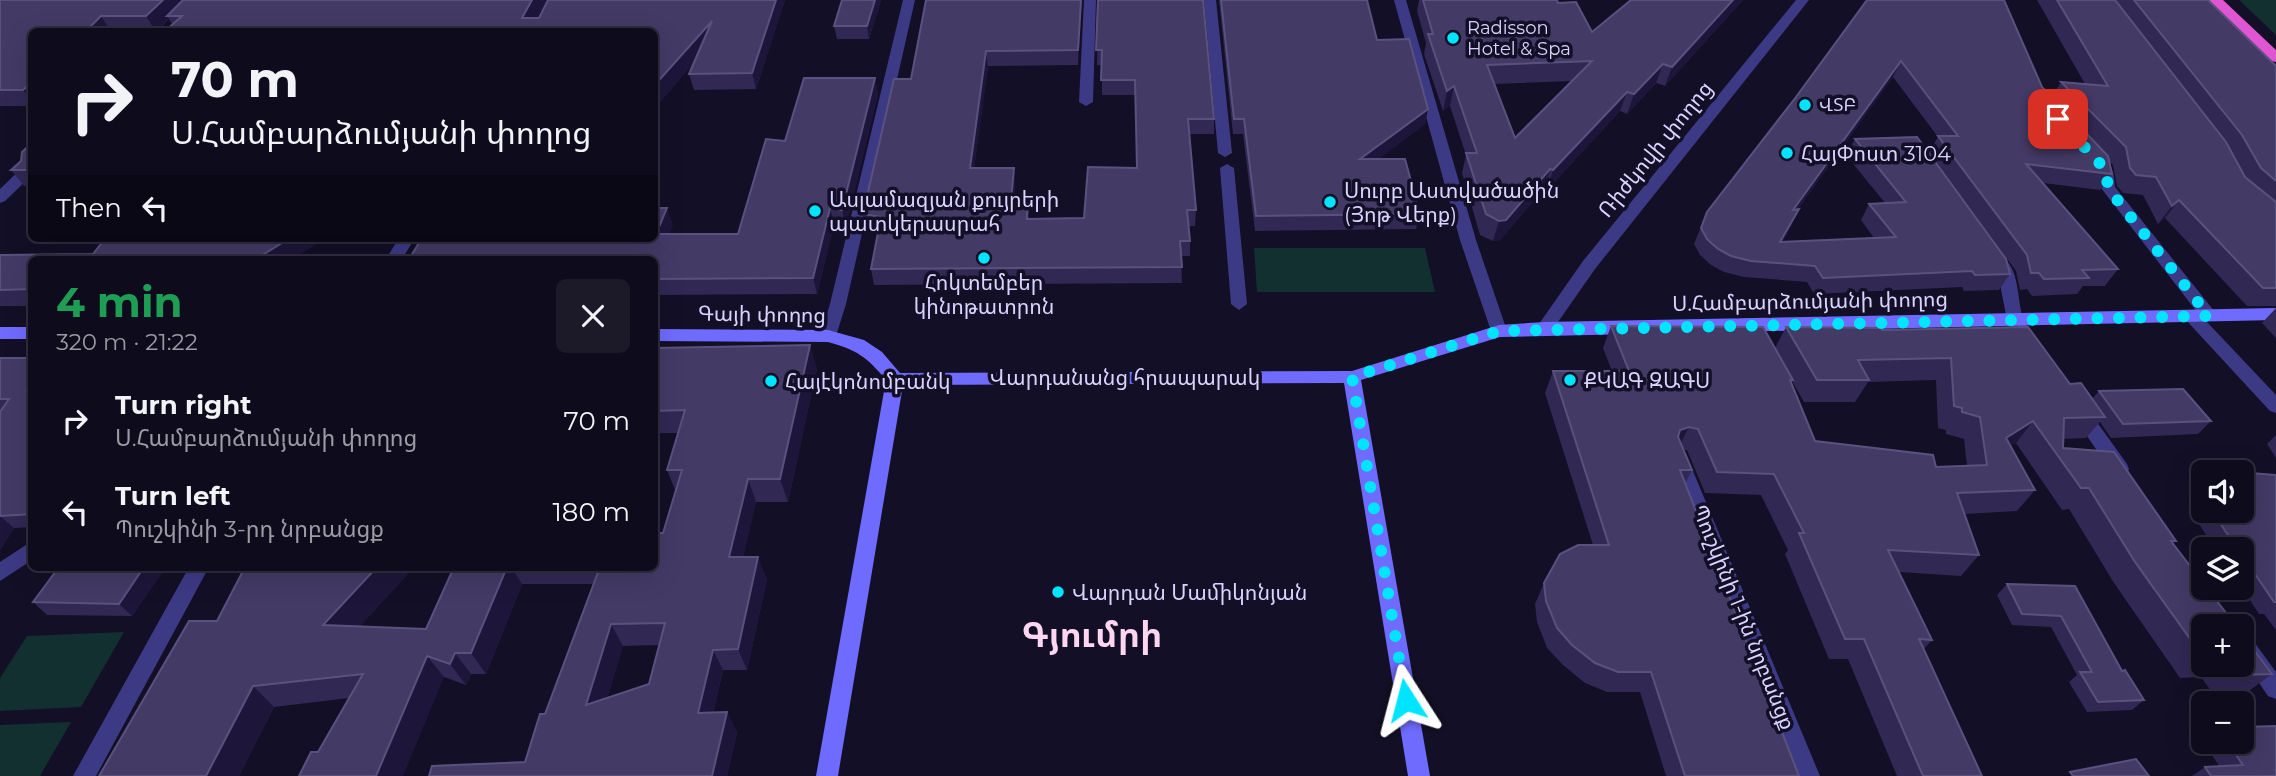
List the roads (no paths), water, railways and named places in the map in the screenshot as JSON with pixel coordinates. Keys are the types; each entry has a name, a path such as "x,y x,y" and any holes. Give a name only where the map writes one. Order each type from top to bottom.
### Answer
{"highway":[{"path":"2215,0 2276,58"}],"main road":[{"name":"Ս.Համբարձումյանի փողոց","path":"1352,377 1499,331 1545,328 1753,330 2276,314"},
{"path":"0,333 28,333"},
{"name":"Գայի փողոց","path":"658,335 828,336 858,344 876,356 895,379"},
{"name":"Վարդանանց հրապարակ","path":"895,379 1352,377"},
{"path":"1352,377 1419,776"},
{"path":"827,776 895,379"}],"street":[{"path":"828,336 838,304 909,0"},
{"path":"1086,102 1090,0"},
{"path":"1210,0 1239,304"},
{"path":"1400,0 1468,240 1499,331"},
{"name":"Ռիժկովի փողոց","path":"1545,328 1589,265 1803,0"},
{"path":"2088,150 2106,170 2108,188 2200,316 2276,406"},
{"path":"0,198 28,170"},
{"path":"1983,242 2006,273 2015,320 2046,364"},
{"path":"2070,398 2133,486"},
{"name":"Պուշկինի 1-ին նրբանցք","path":"1679,458 1809,776"},
{"path":"0,573 28,553"},
{"path":"84,776 197,571"},
{"path":"2254,658 2276,689"}],"place":[{"name":"Radisson Hotel & Spa","path":"1453,38"},
{"name":"ՎՏԲ","path":"1805,105"},
{"name":"ՀայՓոստ 3104","path":"1787,153"},
{"name":"Սուրբ Աստվածածին (Յոթ Վերք)","path":"1330,202"},
{"name":"Ասլամազյան քույրերի պատկերասրահ","path":"815,211"},
{"name":"Հոկտեմբեր կինոթատրոն","path":"984,258"},
{"name":"ՔԿԱԳ ԶԱԳՍ","path":"1570,380"},
{"name":"Հայէկոնոմբանկ","path":"771,381"},
{"name":"Վարդան Մամիկոնյան","path":"1058,592"}],"district":[{"name":"Գյումրի","path":"1092,634"}]}
